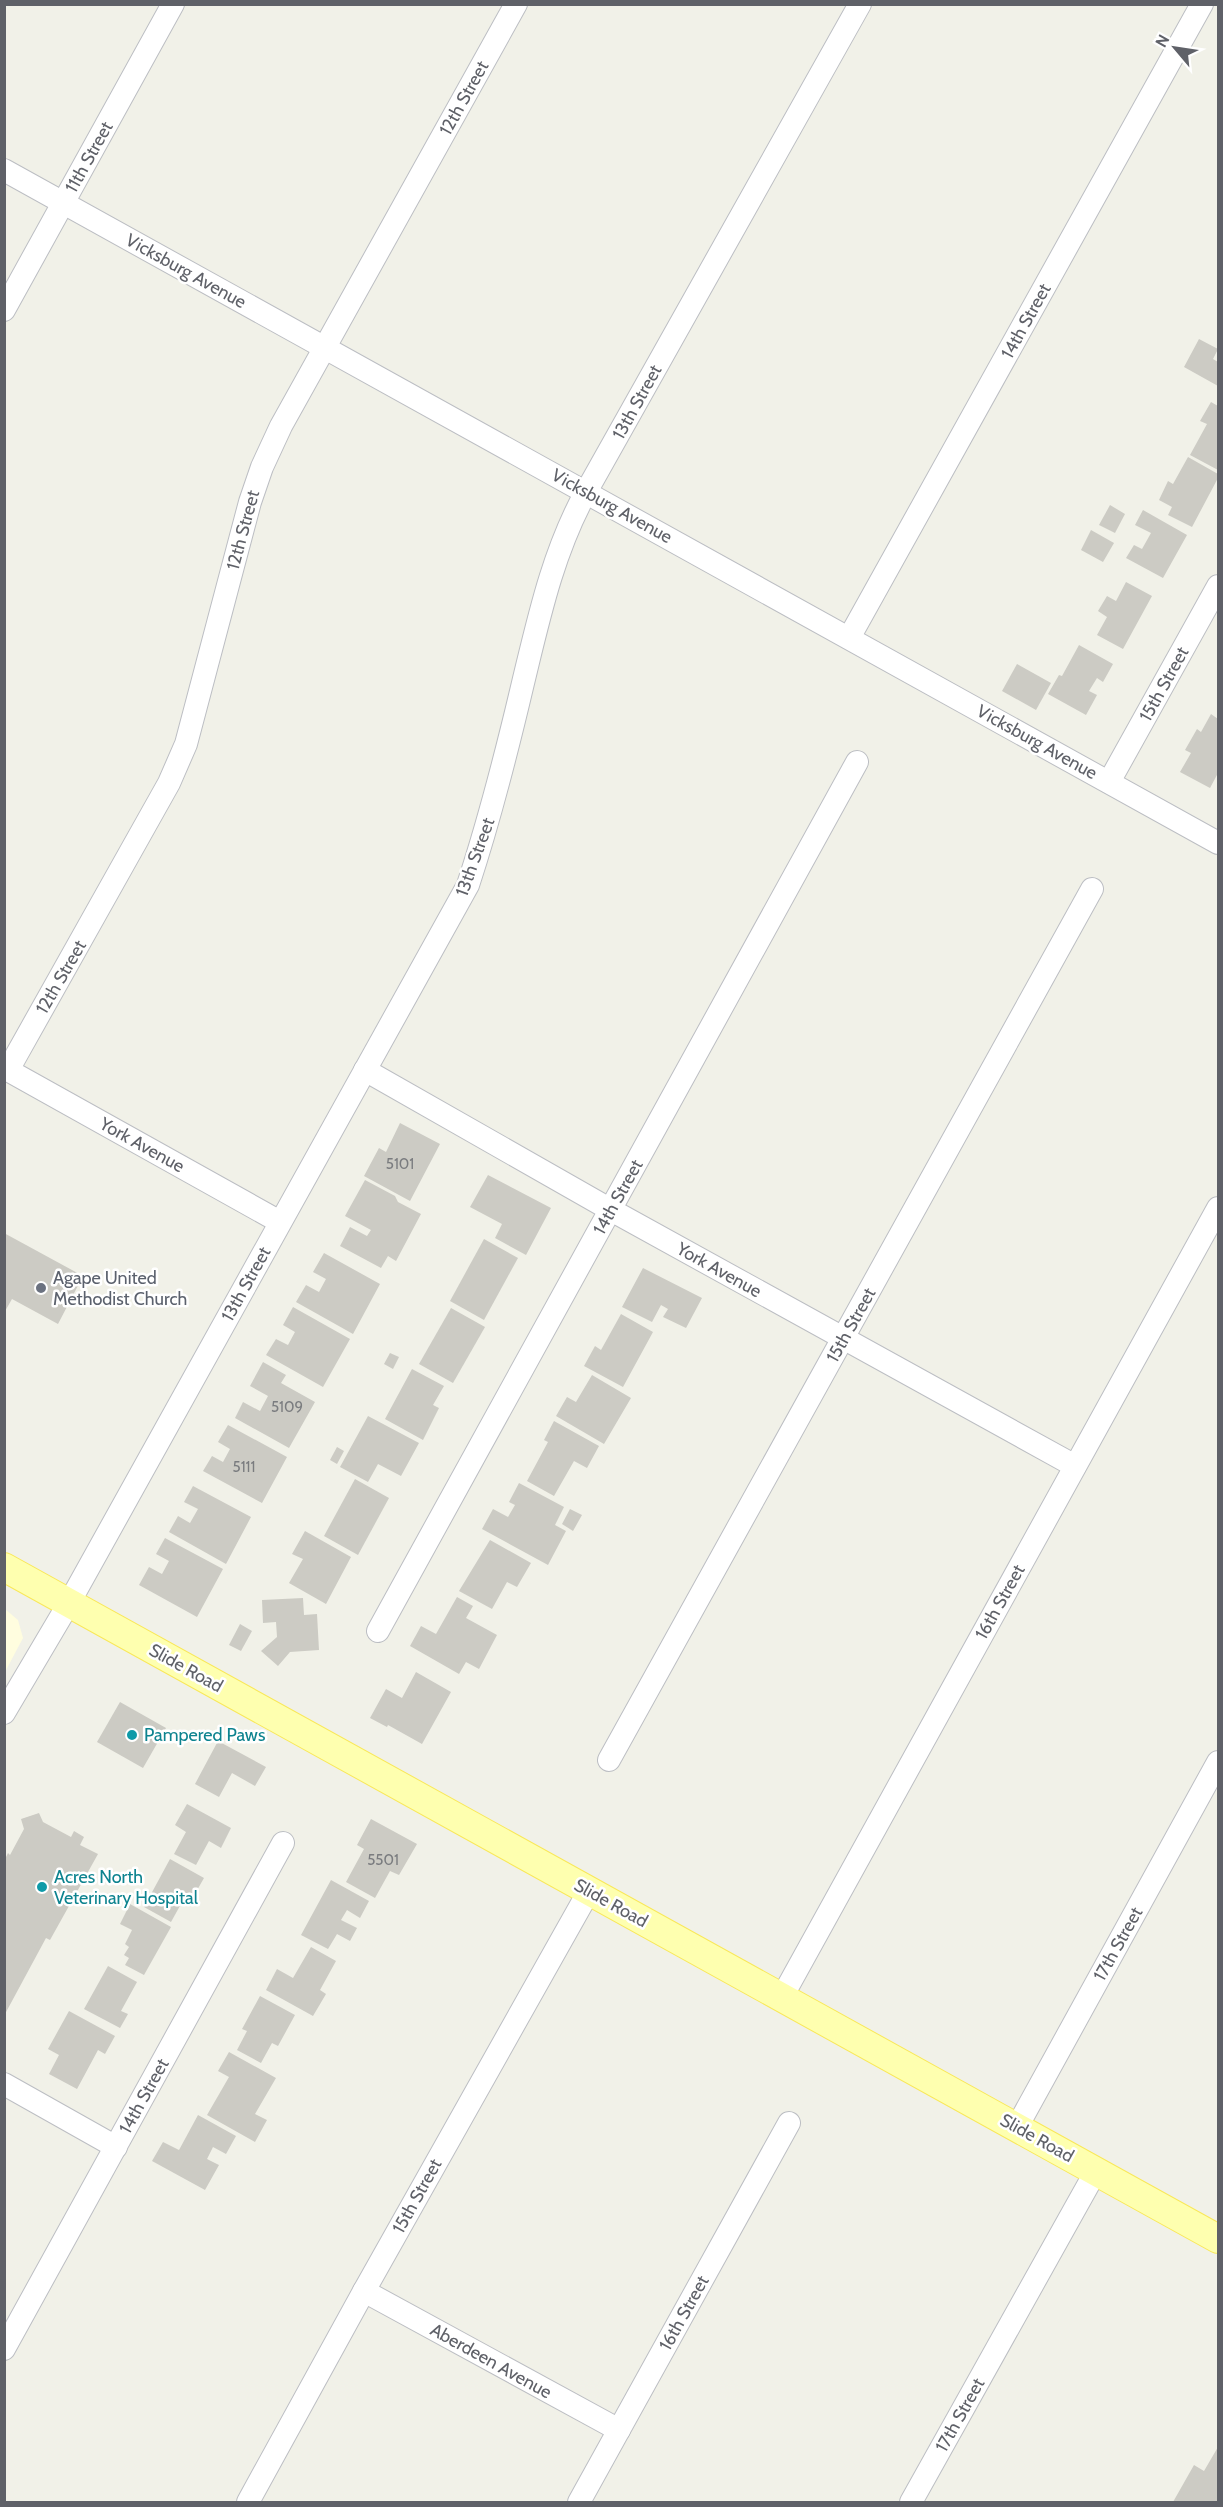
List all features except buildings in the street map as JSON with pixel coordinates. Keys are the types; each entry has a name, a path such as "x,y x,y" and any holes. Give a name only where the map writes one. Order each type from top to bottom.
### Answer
{"main road":[{"name":"Slide Road","path":"4,1567 1218,2239"}],"street":[{"name":"11th Street","path":"4,310 174,4"},
{"name":"12th Street","path":"6,1069 147,822 186,744 250,502 262,466 281,426 516,4"},
{"name":"13th Street","path":"4,1713 69,1603 468,885 491,816 546,589 563,540 586,492 860,4"},
{"name":"14th Street","path":"849,638 1202,4"},
{"name":"Vicksburg Avenue","path":"4,170 1218,843"},
{"name":"15th Street","path":"1109,782 1218,586"},
{"name":"14th Street","path":"378,1631 857,762"},
{"name":"15th Street","path":"609,1760 1092,889"},
{"name":"York Avenue","path":"6,1069 280,1221"},
{"name":"York Avenue","path":"365,1070 611,1210 1075,1466"},
{"name":"16th Street","path":"782,1997 1218,1208"},
{"name":"17th Street","path":"1017,2127 1218,1762"},
{"name":"14th Street","path":"4,2349 283,1843"},
{"name":"15th Street","path":"248,2502 589,1891"},
{"path":"4,2084 116,2147"},
{"name":"16th Street","path":"579,2502 789,2123"},
{"name":"17th Street","path":"911,2502 1096,2171"},
{"name":"Aberdeen Avenue","path":"364,2291 619,2430"}],"shaded area":[{"path":"5,1609 18,1620 23,1638 5,1672"}],"place":[{"name":"Agape United Methodist Church","path":"41,1288"},
{"name":"Pampered Paws","path":"132,1735"},
{"name":"Acres North Veterinary Hospital","path":"42,1887"}]}
